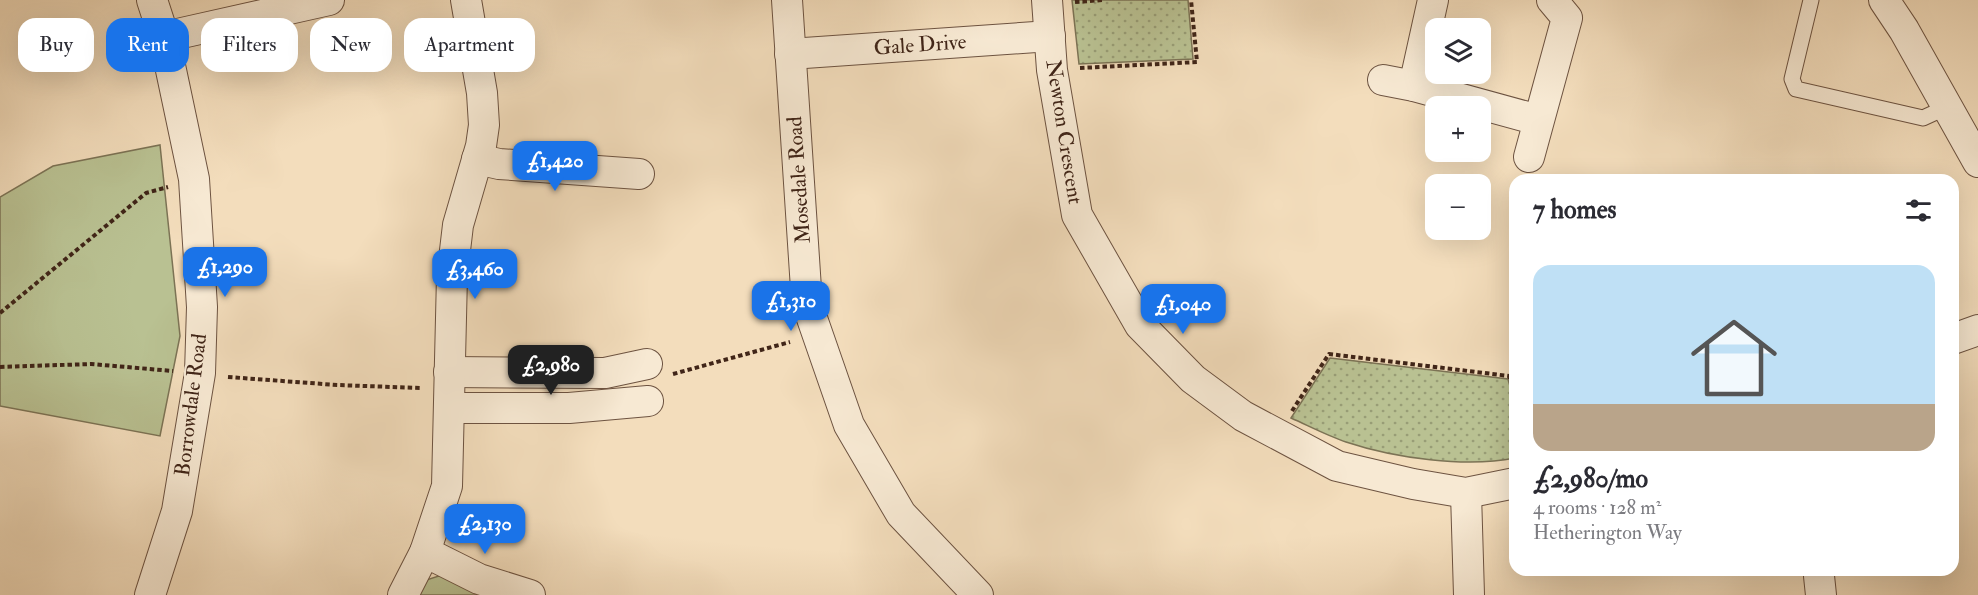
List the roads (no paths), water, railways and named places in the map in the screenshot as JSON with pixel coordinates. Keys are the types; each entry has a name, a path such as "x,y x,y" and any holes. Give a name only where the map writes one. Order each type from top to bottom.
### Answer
{"street":[{"name":"Borrowdale Road","path":"152,0 158,18"},
{"path":"189,31 329,0"},
{"path":"403,595 425,552 447,486 452,276 458,225 484,125 482,93 466,0"},
{"name":"Mosedale Road","path":"787,0 807,304 849,425 900,514 978,595"},
{"name":"Newton Crescent","path":"1047,0 1052,70 1077,215 1140,325 1193,379 1243,416 1337,466 1413,484 1466,493 1509,484"},
{"path":"1414,86 1433,0"},
{"path":"1529,157 1567,18 1552,0"},
{"path":"1884,0 1904,30 1978,162"},
{"name":"Gale Drive","path":"790,54 1050,36"},
{"name":"Borrowdale Road","path":"150,595 177,511 200,374 202,307 194,179 171,72"},
{"path":"1383,80 1414,86 1538,120"},
{"path":"477,159 499,164 639,174"},
{"path":"1959,337 1978,330"},
{"path":"449,372 605,373 647,364"},
{"path":"449,408 569,408 648,401"},
{"path":"1466,493 1469,595"},
{"path":"425,552 479,579 530,595"}],"lane":[{"path":"1811,0 1792,79 1796,89 1923,118 1947,107"}]}
